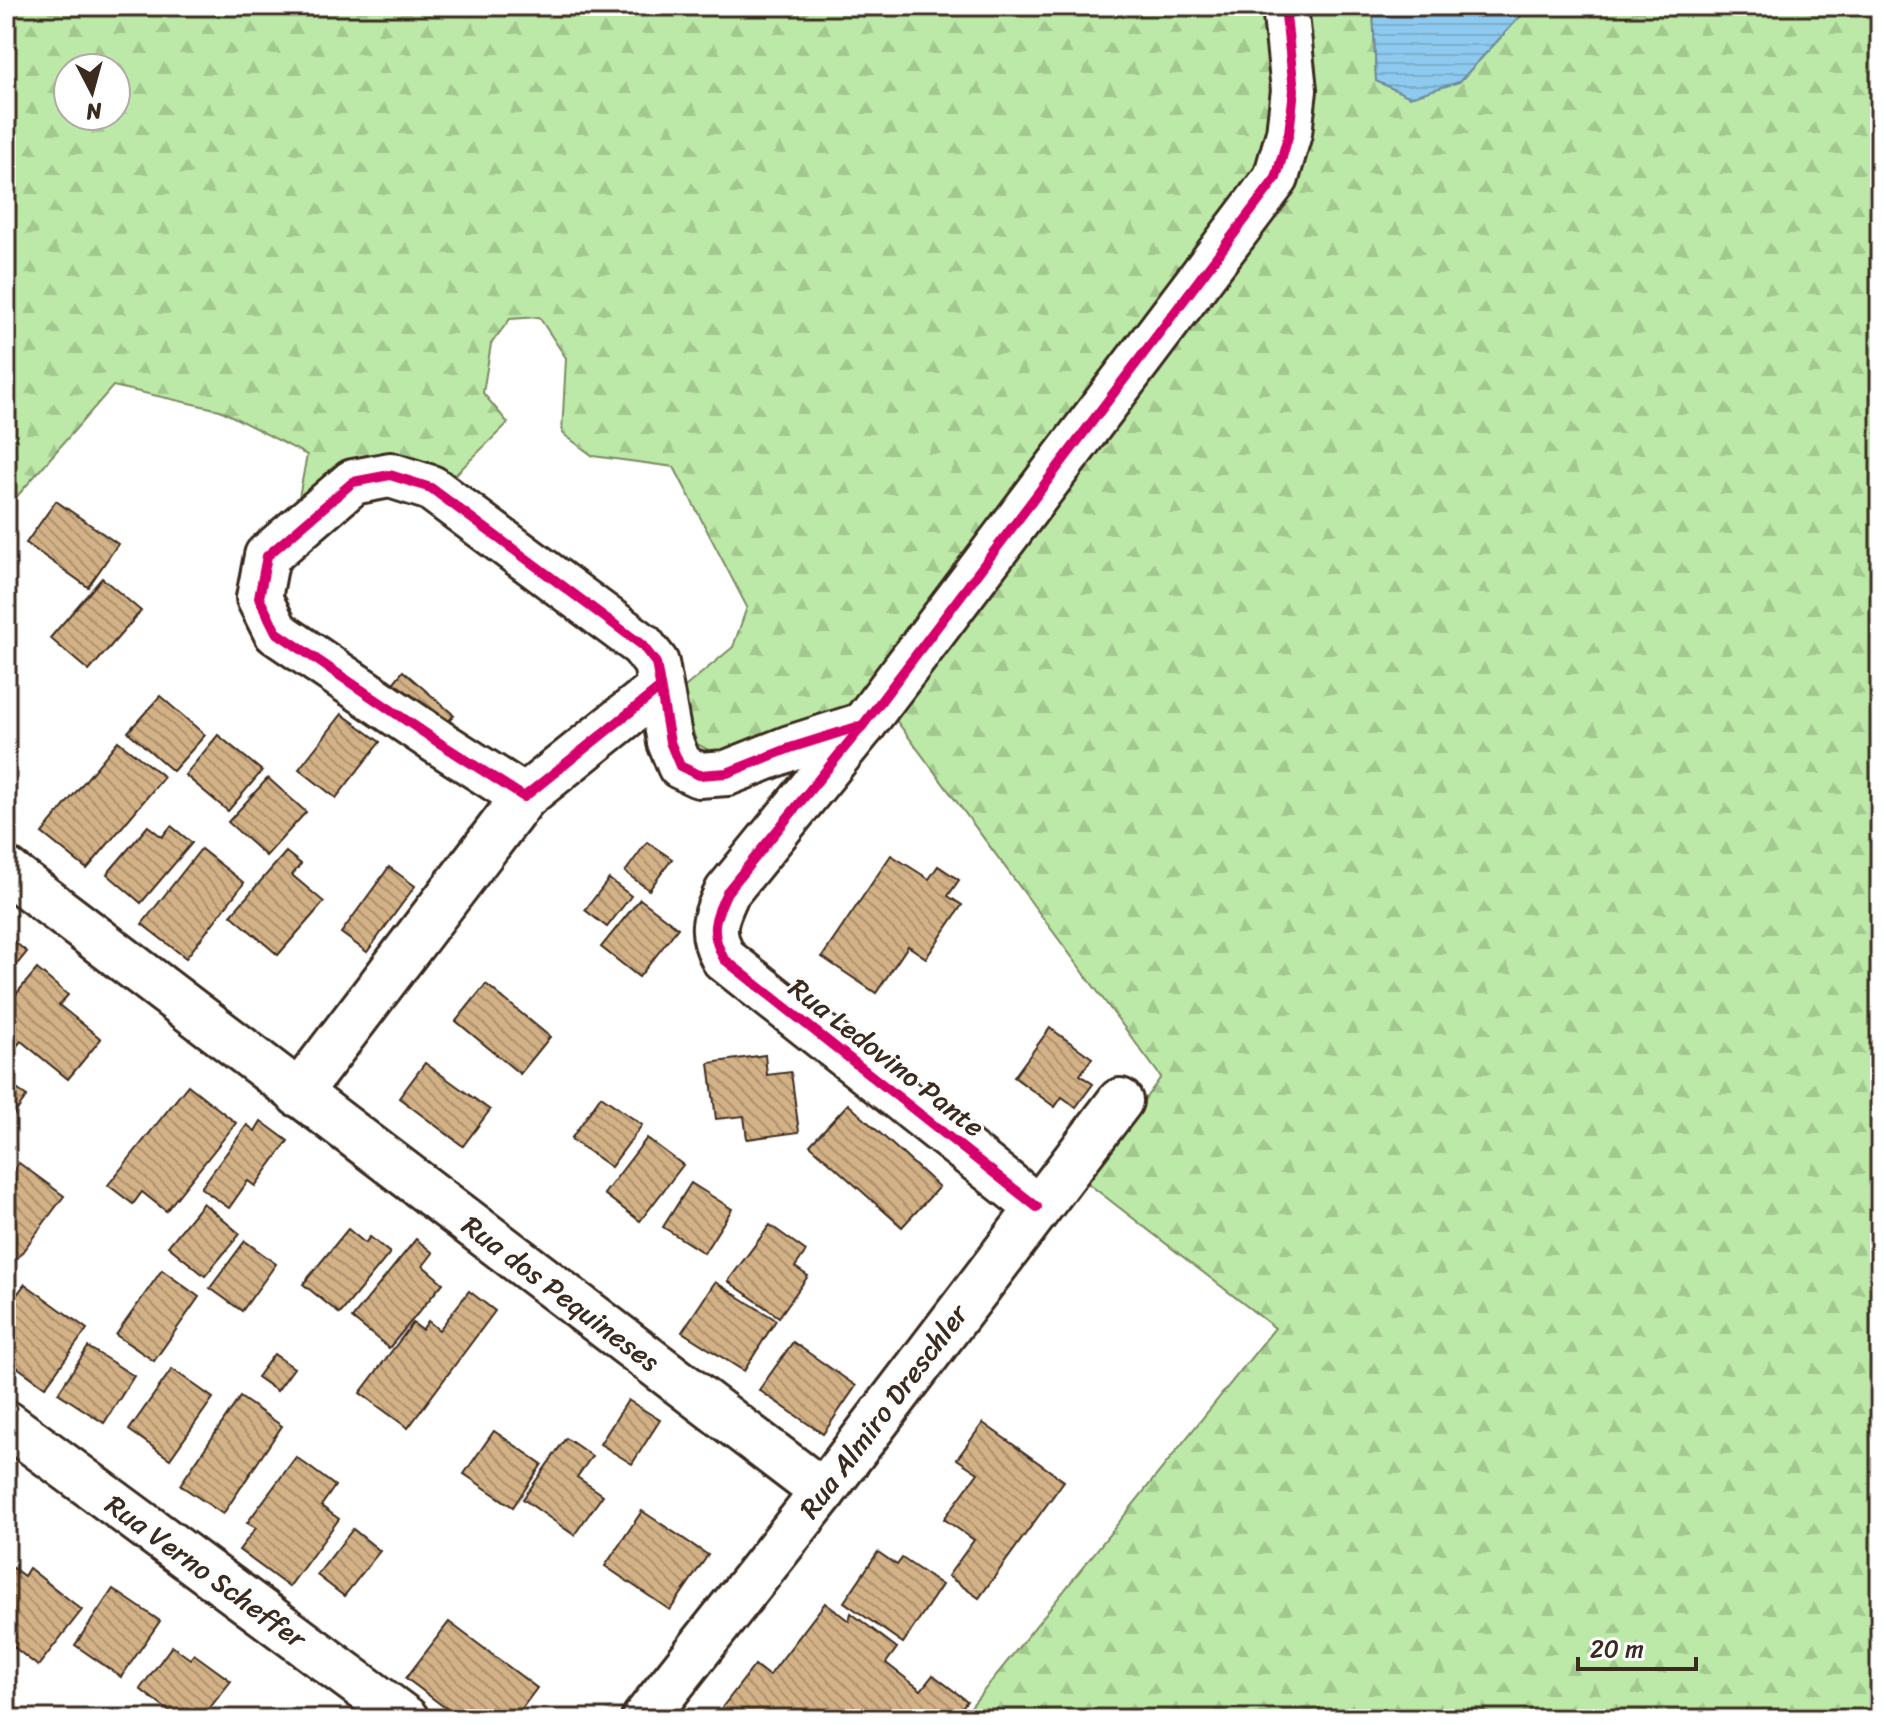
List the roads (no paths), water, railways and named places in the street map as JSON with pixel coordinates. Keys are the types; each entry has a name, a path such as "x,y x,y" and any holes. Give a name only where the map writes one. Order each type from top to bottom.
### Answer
{"street":[{"path":"524,797 276,632 259,598 267,556 353,482 390,475 431,488 642,645 656,663 670,742 680,766 699,775 727,773 790,748 863,725 1276,178 1289,133 1294,90 1285,6"},
{"path":"298,1094 524,797 660,688"},
{"name":"Rua Ledovino Pante","path":"863,725 727,892 715,918 714,939 724,959 1037,1207"},
{"name":"Rua dos Pequineses","path":"6,870 823,1492"},
{"name":"Rua Almiro Dreschler","path":"644,1719 823,1492 1120,1101"},
{"name":"Rua Verno Scheffer","path":"6,1423 406,1719"}],"water":[{"path":"1373,6 1530,6 1459,82 1410,97 1376,81"}]}
